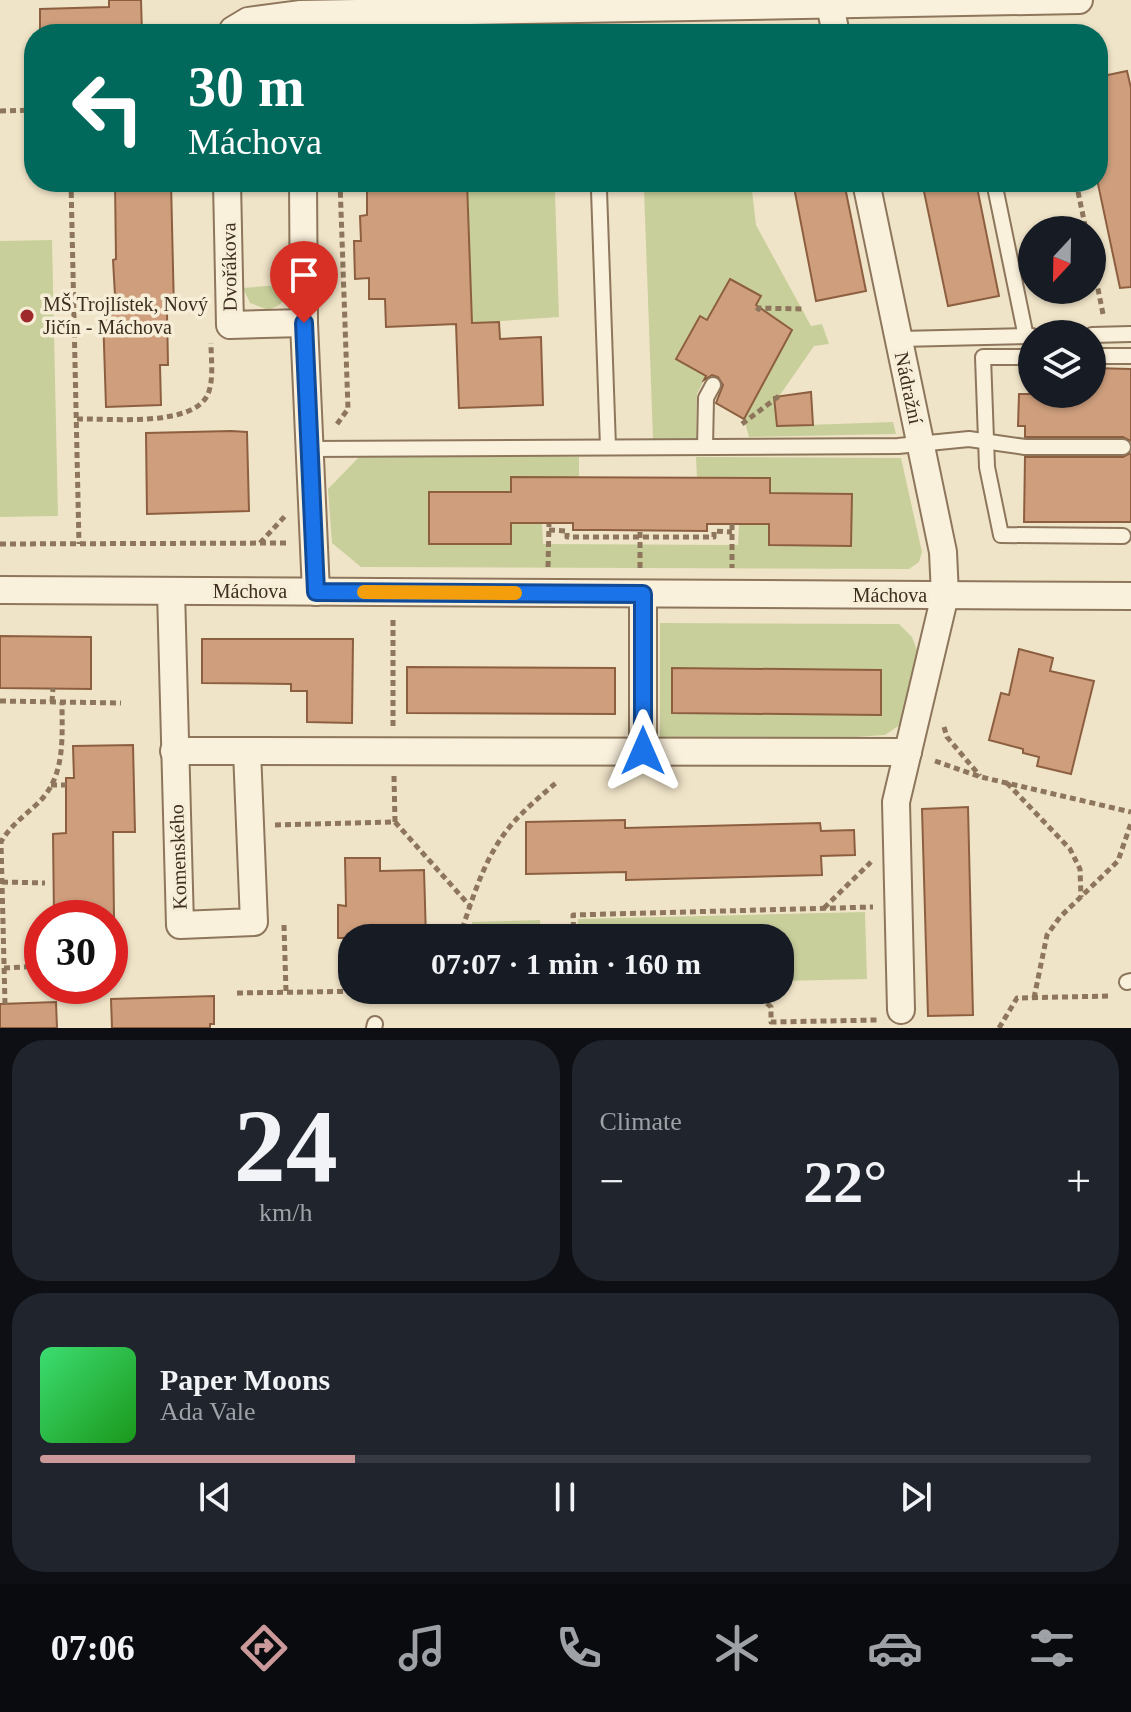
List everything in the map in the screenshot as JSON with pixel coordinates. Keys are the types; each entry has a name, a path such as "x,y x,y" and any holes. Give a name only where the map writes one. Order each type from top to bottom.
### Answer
{"street":[{"path":"243,24 248,21 301,24 830,2 1079,0"},
{"path":"830,2 834,24"},
{"name":"Dvořákova","path":"227,192 230,325 304,323"},
{"path":"303,192 304,323 316,592"},
{"name":"Nádražní","path":"868,192 943,552 945,595"},
{"path":"642,583 643,751"},
{"name":"Máchova","path":"0,590 316,592 642,583 1130,602"},
{"name":"Komenského","path":"171,591 180,925 254,922 247,751"},
{"name":"Máchova","path":"894,1015 899,907 896,802 945,595"},
{"path":"174,751 908,752"}],"lane":[{"path":"599,192 608,447"},
{"path":"996,192 1025,320"},
{"path":"1108,334 1131,334"},
{"path":"899,339 1018,337"},
{"path":"1106,356 1131,356"},
{"path":"1018,357 983,357 987,467 1001,535 1123,536"},
{"path":"705,442 706,398 713,385"},
{"path":"310,449 608,447 705,442 921,445 969,439 1025,447 1123,447"}],"path":[{"path":"0,111 24,110"},
{"path":"71,192 79,544"},
{"path":"1078,192 1083,216"},
{"path":"1102,304 1108,334"},
{"path":"757,311 759,308 802,309"},
{"path":"77,419 176,417 194,410 207,396 213,344"},
{"path":"705,442 745,423 779,396"},
{"path":"259,543 289,511"},
{"path":"548,572 549,527 567,531 567,537 640,534 714,537 714,531 732,528 732,573"},
{"path":"640,534 642,583"},
{"path":"0,544 314,543"},
{"path":"52,702 53,688"},
{"path":"0,701 121,703"},
{"path":"5,1004 1,842 7,831 39,802 55,779 62,753 62,702"},
{"path":"942,722 947,737 981,777"},
{"path":"464,924 482,873 498,842 522,814 575,765 575,751"},
{"path":"908,752 981,777 1131,812"},
{"path":"1006,783 1070,849 1080,869 1081,897"},
{"path":"50,785 66,785"},
{"path":"395,822 470,906"},
{"path":"1034,998 1047,935 1060,917 1118,861 1131,823"},
{"path":"823,909 896,837"},
{"path":"2,882 45,883"},
{"path":"573,924 573,915 899,907"},
{"path":"4,968 24,967"},
{"path":"237,993 338,992"},
{"path":"999,1028 1017,998 1117,996"},
{"path":"768,1004 771,1007 771,1022 894,1015"}],"green space":[{"path":"467,192 555,192 559,317 472,323"},
{"path":"644,192 752,192 756,225 811,326 822,324 829,344 814,346 775,402 777,426 893,422 896,434 749,437 744,419 792,330 762,313 751,313 760,296 730,279 707,320 706,376 697,394 696,438 653,439"},
{"name":"MŠ Trojlístek, Nový Jičín - Máchova","path":"52,240 58,516 0,517 0,241"},
{"path":"290,284 284,301 268,310 250,303 243,288"},
{"path":"361,455 579,457 579,478 511,477 511,492 429,492 429,543 511,544 511,523 542,524 543,544 738,545 739,524 769,524 770,545 851,546 851,494 770,493 770,478 697,478 696,457 901,458 922,552 919,562 909,569 361,567 332,543 328,489"},
{"path":"660,623 899,624 912,637 918,664 905,717 900,725 885,735 841,738 660,737"},
{"path":"865,912 867,979 794,981 794,924 578,924 578,919"},
{"path":"540,920 540,924 472,924"}],"building":[{"path":"109,0 141,0 142,24 40,24 40,9 109,7"},
{"path":"1127,71 1131,88 1131,287 1120,288 1100,192 1108,192 1108,75"},
{"path":"115,192 171,192 174,311 167,312 168,365 160,365 161,405 106,407 103,314 116,313 113,260 116,259"},
{"path":"367,192 467,192 472,323 499,322 500,339 541,337 543,405 459,408 456,324 386,327 385,299 369,299 369,278 355,279 354,241 361,241 360,216 367,215"},
{"path":"795,192 846,192 866,291 816,301"},
{"path":"924,192 978,192 999,296 948,306"},
{"path":"730,279 761,296 756,305 792,330 744,419 716,403 723,385 718,377 712,375 704,380 706,376 676,359 700,316 707,320"},
{"path":"1106,368 1131,369 1131,441 1123,437 1025,437 1025,426 1018,426 1019,408 1106,408"},
{"path":"811,392 813,425 777,426 774,397"},
{"path":"247,432 249,511 147,514 146,433"},
{"path":"1131,453 1131,522 1024,522 1025,457 1123,457"},
{"path":"511,477 770,478 770,493 852,494 851,546 769,545 769,524 707,524 707,531 573,530 573,523 511,523 511,544 429,544 429,492 511,492"},
{"path":"0,636 91,637 91,689 0,688"},
{"path":"202,639 353,639 352,723 307,722 307,691 291,691 291,684 202,683"},
{"path":"1019,649 1053,658 1050,671 1094,681 1071,774 1037,766 1039,757 1023,753 1023,749 989,740 1001,693 1009,695"},
{"path":"407,667 615,668 615,714 407,713"},
{"path":"672,668 881,670 881,715 672,713"},
{"path":"133,745 135,832 113,832 114,900 54,900 53,834 66,833 66,778 74,778 73,746"},
{"path":"968,807 973,1015 928,1016 922,809"},
{"path":"625,820 625,828 820,823 821,831 854,830 855,855 821,856 822,875 626,880 626,872 526,874 526,822"},
{"path":"345,858 380,858 380,871 424,870 426,924 338,924 338,905 346,906"},
{"path":"214,996 214,1024 210,1024 210,1028 112,1028 111,1004 128,1004 128,999"},
{"path":"0,1004 56,1004 57,1028 0,1028"}],"slow traffic":[{"path":"364,592 515,593"}],"place":[{"name":"MŠ Trojlístek, Nový Jičín - Máchova","path":"27,316"}],"route":[{"path":"304,323 316,592 643,594 643,751"}]}
